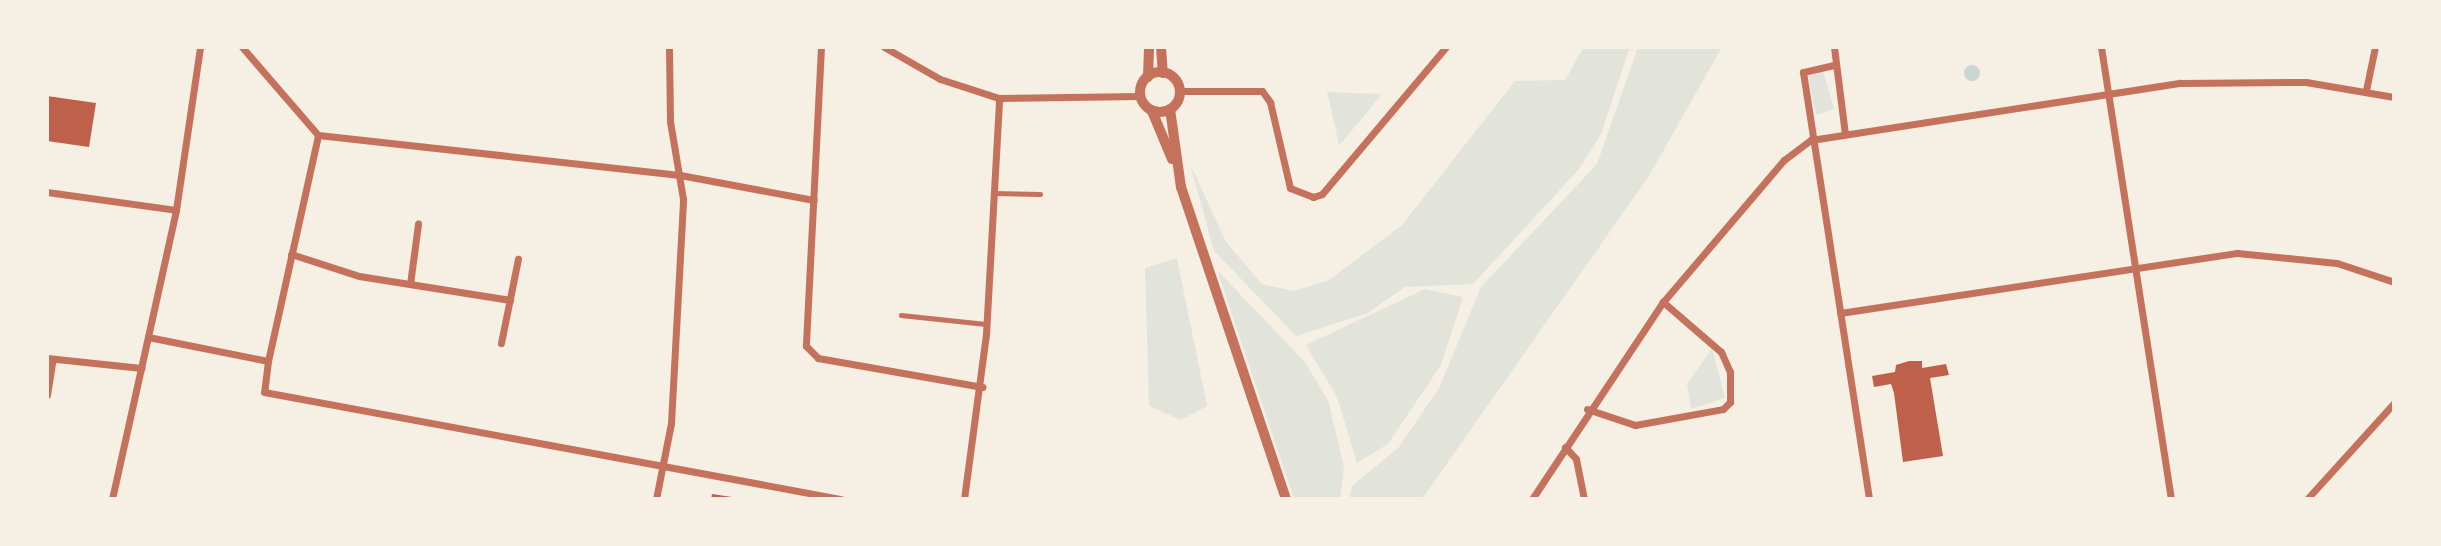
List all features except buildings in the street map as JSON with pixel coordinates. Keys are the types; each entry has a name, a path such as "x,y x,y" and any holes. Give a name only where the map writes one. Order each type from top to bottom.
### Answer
{"street":[{"path":"112,499 176,210 200,47"},
{"path":"242,47 318,135 680,176 814,200"},
{"path":"656,499 659,464 671,423 680,176 670,121 669,47"},
{"path":"821,47 810,353 982,387"},
{"path":"884,47 940,79 999,98 1140,96"},
{"path":"1140,96 1148,77 1149,47"},
{"path":"1161,47 1163,73 1180,91 1262,91 1270,102 1290,188 1313,197 1322,194 1446,47"},
{"path":"1834,47 1834,65 1845,134"},
{"path":"2101,47 2171,499"},
{"path":"2366,90 2375,47"},
{"path":"1834,65 1803,72 1811,140 1869,499"},
{"path":"1148,77 1163,73"},
{"path":"1532,499 1587,409 1663,302 1784,160 1811,140 2107,94 2240,80 2366,90 2394,97"},
{"path":"1174,161 1170,109 1180,91"},
{"path":"1140,96 1152,111 1174,161 1286,499"},
{"path":"964,499 982,387 999,98"},
{"path":"1152,111 1170,109"},
{"path":"318,135 268,361 264,393 841,499"},
{"path":"47,192 176,210"},
{"path":"410,284 418,225"},
{"path":"291,254 410,284 510,300"},
{"path":"1840,313 2192,256 2281,254 2394,282"},
{"path":"501,343 518,259"},
{"path":"1587,409 1635,425 1723,409 1730,402 1730,372 1721,352 1663,302"},
{"path":"148,337 268,361"},
{"path":"47,395 50,358 141,368"},
{"path":"2307,499 2394,403"},
{"path":"1564,447 1576,459 1584,499"},
{"path":"779,499 781,487"}],"lane":[{"path":"992,193 1040,194"},
{"path":"901,315 987,324"}],"shaded area":[{"path":"1584,47 1630,47 1601,134 1580,168 1473,284 1405,287 1368,313 1296,336 1214,251 1190,164 1226,242 1262,284 1294,291 1329,280 1402,225 1515,81 1565,80"},
{"path":"1638,47 1722,47 1649,176 1422,499 1349,499 1352,486 1399,447 1439,388 1481,287 1597,164"},
{"path":"1972,65 1980,73 1972,81 1964,73"},
{"path":"1823,71 1834,109 1816,115 1808,76"},
{"path":"1327,92 1382,94 1339,146 1333,117"},
{"path":"1177,258 1207,406 1181,420 1149,406 1145,268"},
{"path":"1217,270 1304,361 1328,400 1344,467 1340,499 1294,499"},
{"path":"1425,289 1463,297 1441,365 1388,444 1357,463 1337,397 1306,345"},
{"path":"1712,348 1725,398 1691,409 1687,384"}]}
